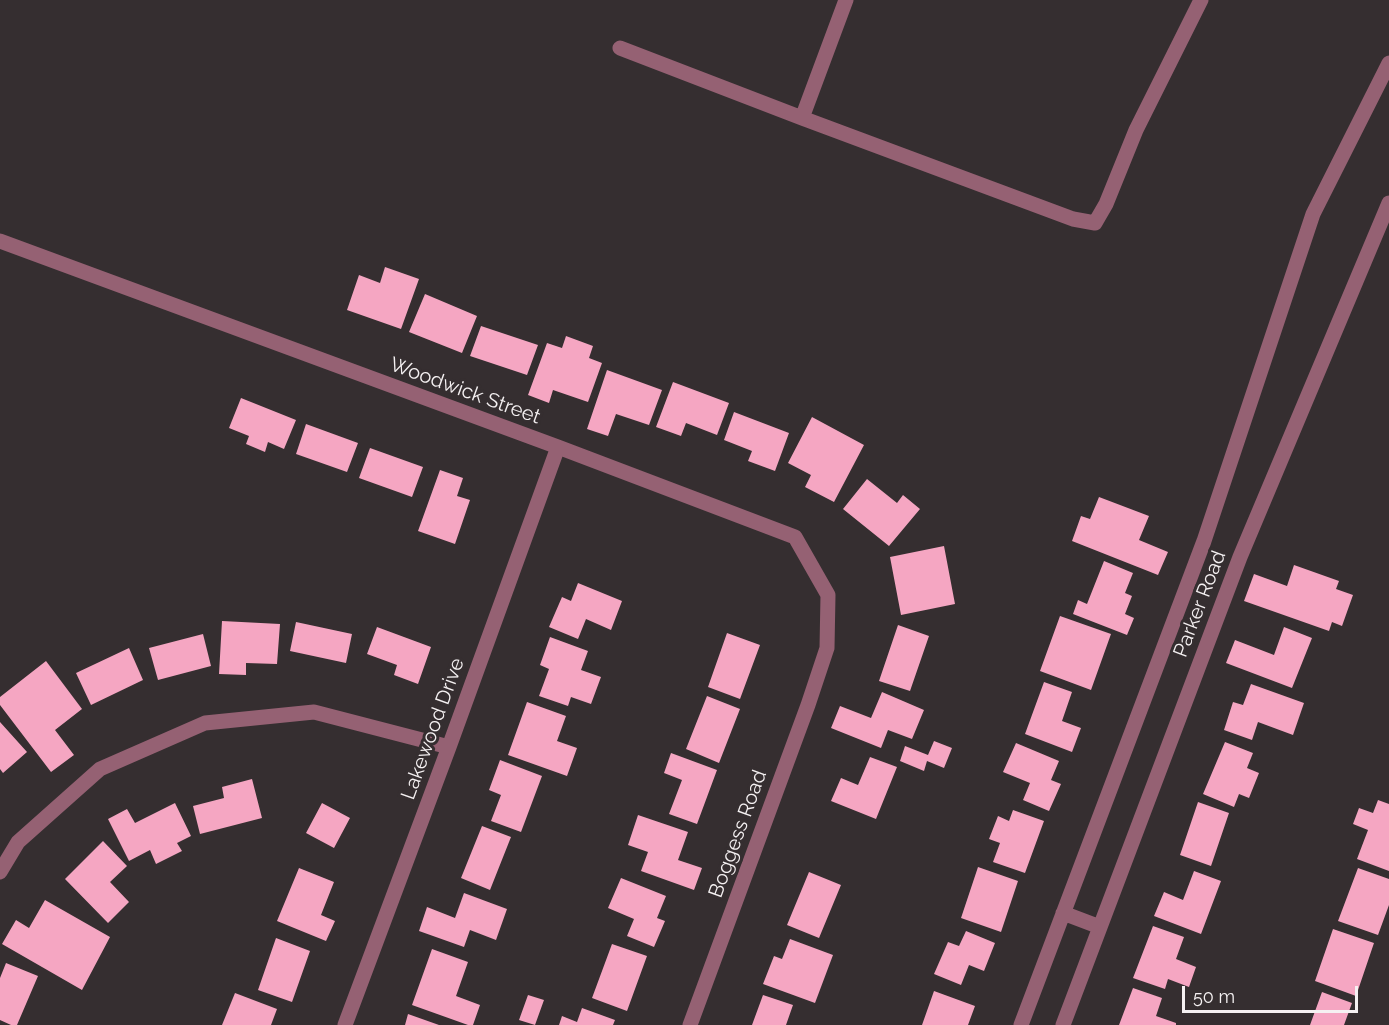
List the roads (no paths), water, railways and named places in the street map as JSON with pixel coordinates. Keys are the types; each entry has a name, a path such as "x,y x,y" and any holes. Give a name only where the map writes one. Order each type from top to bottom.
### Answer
{"street":[{"path":"802,118 846,0"},
{"path":"620,48 1073,219 1095,222 1106,204 1136,130 1201,0"},
{"name":"Parker Road","path":"1021,1025 1204,541 1313,214 1389,63"},
{"name":"Parker Road","path":"1063,1025 1240,558 1389,203"},
{"name":"Woodwick Street","path":"0,242 558,447 795,537 828,596 827,648 824,656"},
{"name":"Lakewood Drive","path":"345,1025 558,447"},
{"name":"Boggess Road","path":"690,1025 824,656"},
{"path":"0,872 18,842 100,769 205,723 314,712 449,747"},
{"path":"1063,913 1100,927"}]}
